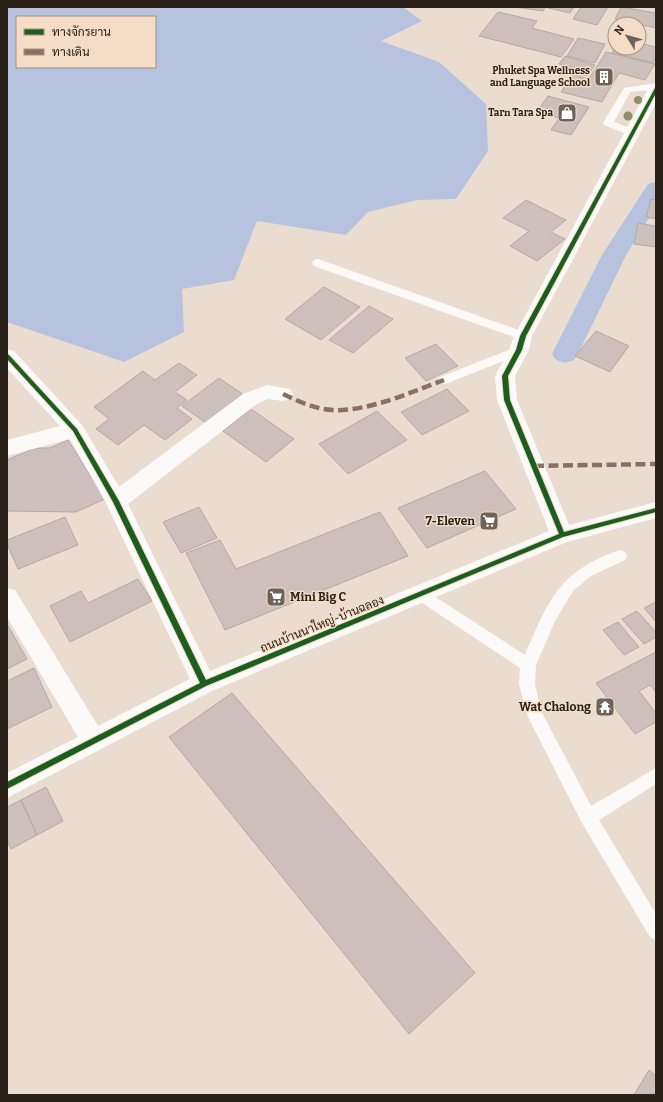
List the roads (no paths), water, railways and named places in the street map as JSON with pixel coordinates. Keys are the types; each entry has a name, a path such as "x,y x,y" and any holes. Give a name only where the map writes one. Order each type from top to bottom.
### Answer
{"street":[{"path":"562,535 507,400 505,376 521,343 656,89"},
{"path":"7,356 75,430 116,501 204,684"},
{"path":"116,501 250,400 267,392 283,394"},
{"path":"7,448 75,430"},
{"name":"ถนนบ้านนาใหญ่-บ้านฉลอง","path":"7,786 204,684 421,595 562,535 656,510"},
{"path":"7,597 94,740"}],"lane":[{"path":"633,133 608,123 627,90 656,86"},
{"path":"318,263 521,343"},
{"path":"444,380 521,343"},
{"path":"620,556 585,573 575,580 561,594 528,665 527,684 533,712 588,817 656,930"},
{"path":"421,595 528,665"},
{"path":"588,817 656,775"}],"water":[{"path":"7,7 403,7 422,21 381,41 439,62 486,104 488,151 456,199 417,200 368,212 346,235 257,221 234,280 182,289 184,332 124,362 7,322"}],"waterway":[{"path":"565,354 614,255 656,189"}],"place":[{"name":"Phuket Spa Wellness and Language School","path":"604,77"},
{"name":"Tarn Tara Spa","path":"567,113"},
{"name":"7-Eleven","path":"489,521"},
{"name":"Mini Big C","path":"276,597"},
{"name":"Wat Chalong","path":"605,707"}]}
